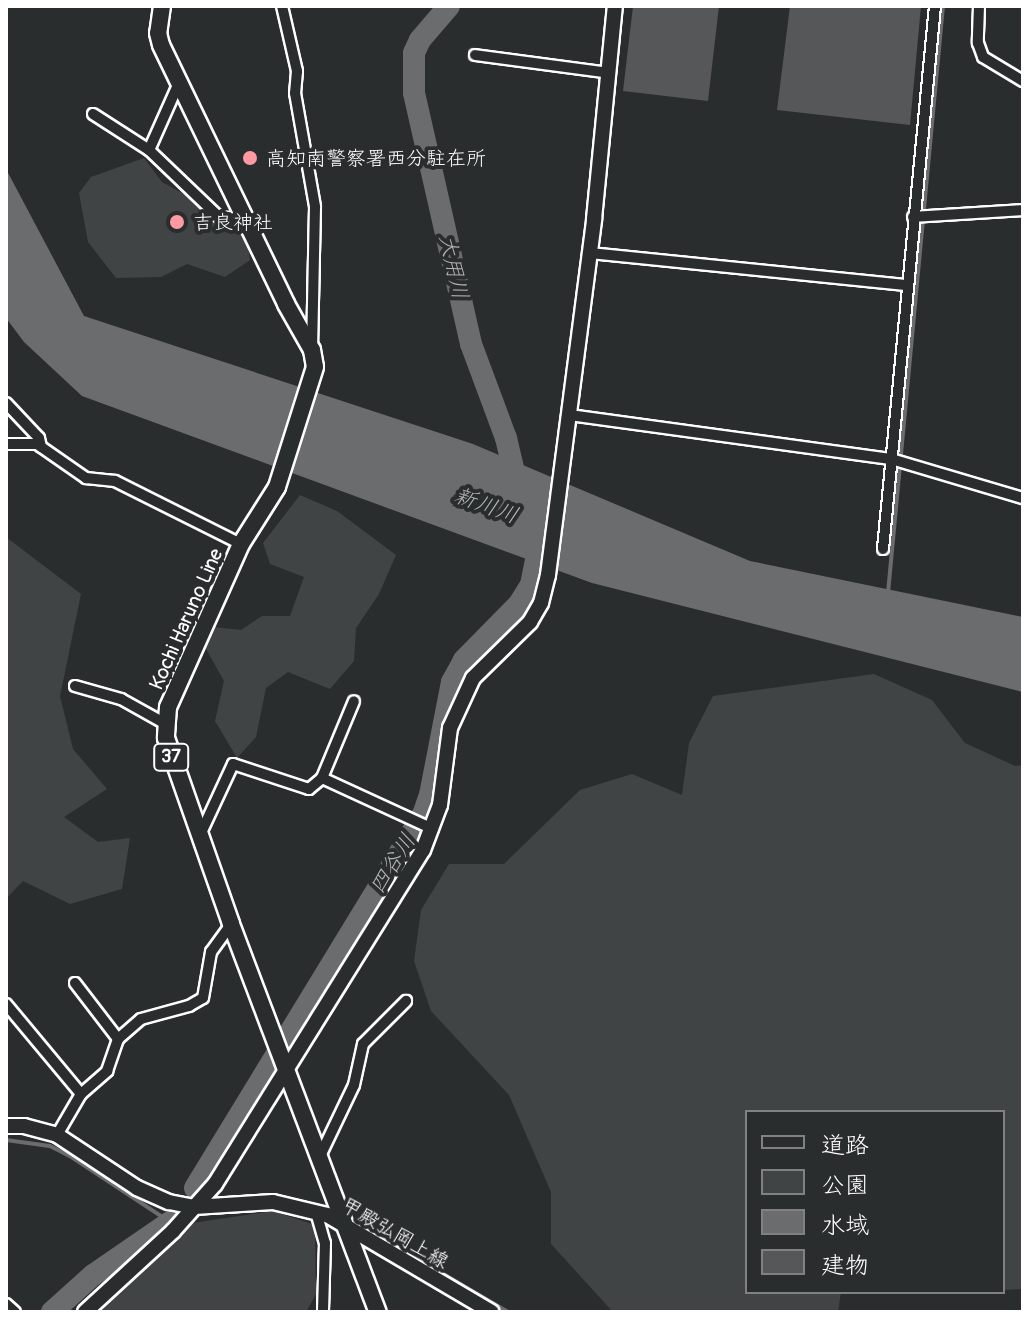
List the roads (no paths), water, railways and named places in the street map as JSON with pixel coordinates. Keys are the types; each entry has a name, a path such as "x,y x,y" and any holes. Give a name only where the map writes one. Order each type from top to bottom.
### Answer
{"main road":[{"name":"Kochi Haruno Line","path":"162,6 158,33 178,85 312,350 315,367 277,487 241,544 168,707 166,724 170,753 231,924 321,1154 378,1312"}],"street":[{"path":"282,6 297,71 295,93 315,207 312,350"},
{"path":"85,1312 215,1184 284,1063 412,872 428,827 440,805 450,728 473,678 530,622 541,603 548,575 590,253 615,6"},
{"path":"883,549 905,285 935,6"},
{"path":"979,6 978,43 983,57 1023,81"},
{"path":"475,55 610,73"},
{"path":"149,150 178,85"},
{"path":"93,114 149,150 219,217 246,220"},
{"path":"913,217 936,218 1023,210"},
{"path":"590,253 905,285"},
{"path":"6,403 39,438 41,447"},
{"path":"569,415 891,459 1023,498"},
{"path":"6,444 41,447 86,478 115,481 241,544"},
{"path":"75,686 121,699 166,724"},
{"path":"201,833 233,764 309,789 322,778 354,701"},
{"path":"322,778 391,807 397,814 428,827"},
{"path":"57,1135 81,1094 107,1071 118,1039 141,1019 189,1006 203,998 211,952 231,924"},
{"path":"75,983 118,1039"},
{"path":"321,1154 354,1085 363,1044 406,1001"},
{"path":"6,1004 81,1094"},
{"name":"甲殿弘岡上線","path":"6,1126 24,1126 57,1135 137,1188 169,1202 194,1207 273,1202 316,1212 345,1223 492,1312"},
{"path":"316,1212 325,1243 323,1312"},
{"path":"6,1304 15,1312"}],"water":[{"name":"新川川","path":"6,169 84,316 473,444 750,561 1023,617 1023,692 592,583 82,396 24,342 6,318"}],"waterway":[{"name":"大用川","path":"449,6 420,40 414,53 414,93 471,344 506,438 518,489"},
{"path":"888,593 943,6"},
{"name":"四谷川","path":"195,1188 423,815 430,795 452,682 464,660 519,604 531,585 541,535"},
{"path":"6,1140 50,1146 170,1222"},
{"name":"四谷川","path":"52,1312 93,1275 170,1222"},
{"path":"362,1226 508,1312"}],"place":[{"name":"高知南警察署西分駐在所","path":"250,158"},
{"name":"吉良神社","path":"177,222"}]}
